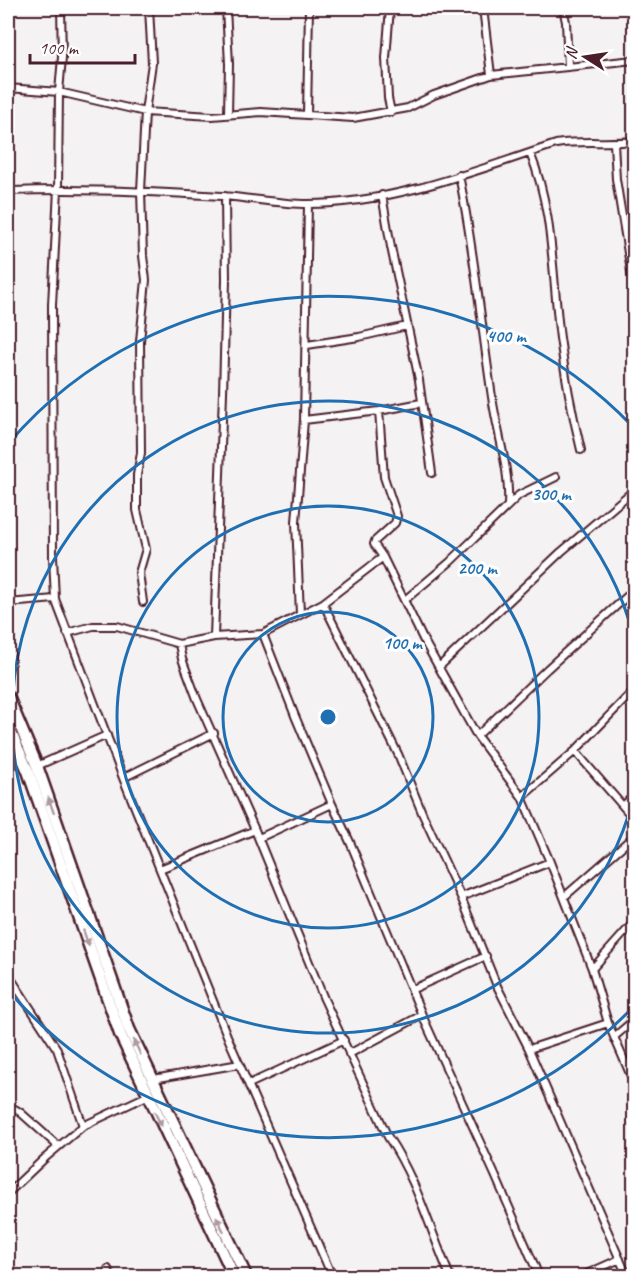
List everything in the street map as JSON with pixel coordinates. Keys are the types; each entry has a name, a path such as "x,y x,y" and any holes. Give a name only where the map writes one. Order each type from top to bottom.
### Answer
{"highway":[{"path":"8,697 37,766 57,838 120,1034 147,1096 234,1276"},
{"path":"8,726 57,838 129,1029 246,1276"}],"street":[{"path":"61,8 62,57 59,92 58,189 52,304 55,599 160,869 240,1064 332,1276"},
{"path":"143,602 139,573 146,549 136,510 137,475 141,453 140,341 146,280 141,191 145,112 152,63 149,8"},
{"path":"226,8 229,64 228,114"},
{"path":"307,116 309,8"},
{"path":"390,8 386,58 391,112"},
{"path":"483,8 485,41 491,75"},
{"path":"562,8 566,22 568,66"},
{"path":"8,88 59,92 145,112 212,116 261,112 353,118 408,108 434,95 491,75 634,60"},
{"path":"8,191 58,189 141,191 308,204 382,195 459,175 556,144 576,141 614,143 634,141"},
{"path":"614,143 616,179 634,290"},
{"path":"530,153 537,169 546,217 560,338 581,450"},
{"path":"459,175 471,234 482,331 505,470 508,505"},
{"path":"382,195 419,380 432,473"},
{"path":"214,637 224,382 225,196"},
{"path":"300,614 296,522 307,345 308,204"},
{"path":"307,345 407,327"},
{"path":"304,420 379,411 421,403"},
{"path":"379,411 384,477 397,516 395,523 374,544 406,599 423,639 477,736 522,797 564,897 592,969 608,1023 634,1083"},
{"path":"406,599 450,562 519,495 556,477"},
{"path":"440,666 561,552 634,490"},
{"path":"67,633 93,626 117,626 178,644 214,637 263,634 323,603 383,557"},
{"path":"477,736 634,590"},
{"path":"8,603 55,599"},
{"path":"323,603 398,754 461,897 497,986 529,1049 627,1276"},
{"path":"263,634 422,1015 539,1276"},
{"path":"178,644 197,699 259,838 324,999 388,1137 399,1154 423,1204 450,1276"},
{"path":"522,797 575,751 634,690"},
{"path":"123,778 214,733"},
{"path":"37,766 107,735"},
{"path":"575,751 634,819"},
{"path":"623,806 634,795"},
{"path":"259,838 332,804"},
{"path":"160,869 255,830"},
{"path":"564,897 634,836"},
{"path":"461,897 550,862"},
{"path":"592,969 634,922"},
{"path":"413,989 486,957"},
{"path":"8,974 57,1049 83,1126"},
{"path":"349,1054 422,1015"},
{"path":"614,1037 634,1020"},
{"path":"529,1049 608,1023"},
{"path":"249,1084 344,1040"},
{"path":"153,1080 240,1064"},
{"path":"8,1192 83,1126 159,1091"},
{"path":"8,1105 20,1112 58,1146"},
{"path":"582,1276 620,1259"},
{"path":"108,1269 111,1276"}]}
